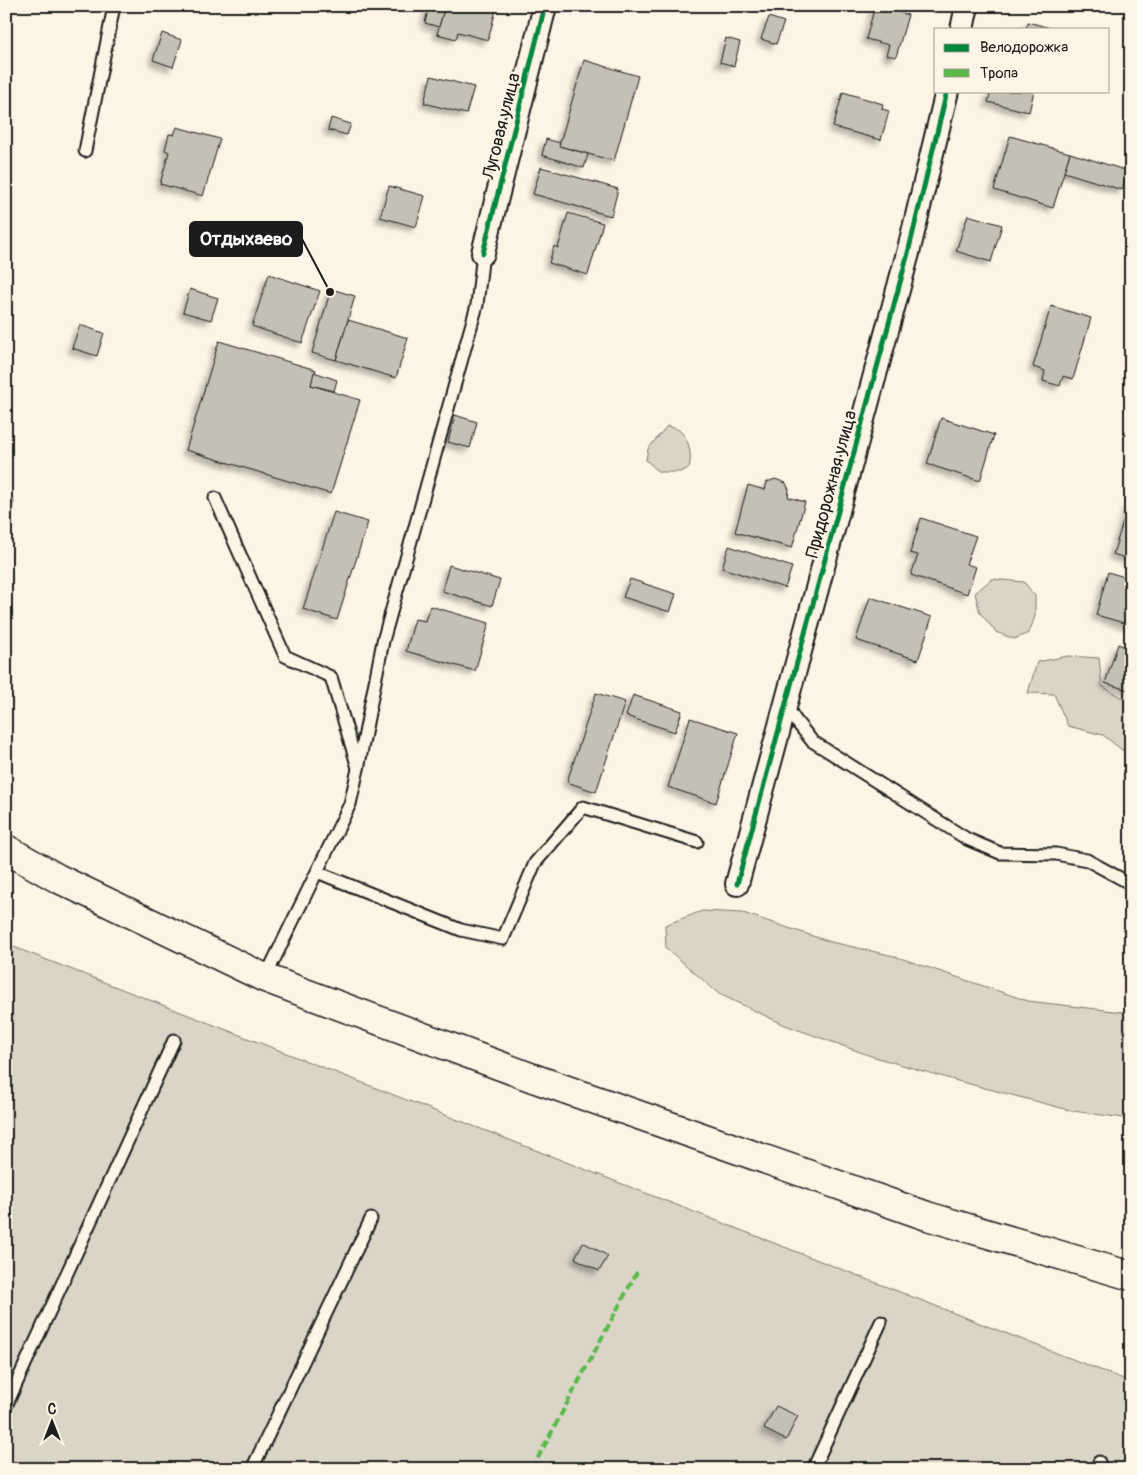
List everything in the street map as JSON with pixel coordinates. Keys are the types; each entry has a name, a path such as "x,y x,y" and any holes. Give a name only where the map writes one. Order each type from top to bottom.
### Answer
{"highway":[{"path":"6,849 57,878 265,978 533,1078 927,1216 1131,1276"}],"street":[{"name":"Луговая улица","path":"483,252 545,6"},
{"path":"962,28 967,6"},
{"name":"Придорожная улица","path":"738,884 908,253 946,92"}],"lane":[{"path":"85,151 114,6"},
{"path":"265,978 350,804 383,641 477,305 483,252"},
{"path":"215,498 285,656 331,677 358,769"},
{"path":"786,705 812,741 967,839 1000,853 1056,854 1088,860 1131,884"},
{"path":"317,872 461,930 503,939 535,863 583,807 697,842"},
{"path":"6,1406 174,1040"},
{"path":"252,1469 371,1219"},
{"path":"813,1469 881,1322"}],"shaded area":[{"path":"667,426 679,430 683,434 689,448 689,468 680,472 659,472 646,460 648,449"},
{"path":"992,579 1024,582 1035,596 1035,616 1029,633 1014,639 996,632 980,613 975,593"},
{"path":"1068,656 1099,658 1102,686 1131,703 1131,757 1103,735 1068,726 1054,694 1028,693 1037,662"},
{"path":"702,911 743,913 831,942 894,956 1028,1001 1131,1013 1131,1119 1073,1111 871,1056 785,1025 719,994 666,948 665,925"},
{"path":"6,944 1131,1382 1131,1469 6,1469"}],"building":[{"path":"429,6 445,6 439,27 425,23"},
{"path":"445,6 497,6 488,40 458,32 456,39 437,34"},
{"path":"875,6 908,15 896,57 886,55 889,45 866,39"},
{"path":"769,17 784,22 776,44 761,39"},
{"path":"1028,22 1050,28 1026,28"},
{"path":"162,33 182,40 173,67 153,60"},
{"path":"726,38 740,42 734,66 720,62"},
{"path":"584,60 638,76 614,161 559,146"},
{"path":"431,76 474,87 466,114 424,103"},
{"path":"843,92 883,104 882,109 889,111 881,140 833,127"},
{"path":"991,92 1034,92 1029,112 988,102"},
{"path":"331,118 351,124 347,135 328,130"},
{"path":"177,127 220,139 203,196 160,184 169,152 165,150 169,134 174,135"},
{"path":"1010,136 1070,153 1053,208 994,190"},
{"path":"546,139 560,143 559,146 588,154 584,168 542,155"},
{"path":"1070,153 1128,171 1122,190 1064,172"},
{"path":"541,167 618,189 611,216 533,194"},
{"path":"389,186 425,196 416,227 380,217"},
{"path":"568,213 603,223 588,275 549,263 554,246 558,248"},
{"path":"968,215 1002,225 991,262 956,251"},
{"path":"269,274 320,291 302,343 252,326"},
{"path":"190,289 218,298 211,320 183,312"},
{"path":"331,289 355,296 336,360 312,353"},
{"path":"1051,306 1091,318 1073,379 1063,376 1060,386 1043,381 1045,371 1033,367"},
{"path":"348,320 408,338 396,378 336,360"},
{"path":"80,325 104,333 97,356 72,348"},
{"path":"219,341 316,370 311,385 360,400 331,494 186,450"},
{"path":"314,372 337,380 334,391 311,385"},
{"path":"455,415 477,422 470,448 448,442"},
{"path":"941,418 994,435 980,481 927,464"},
{"path":"775,479 786,483 789,490 788,497 805,502 792,548 735,532 748,485 765,490 767,482"},
{"path":"6,499 14,501 7,524 6,524"},
{"path":"1129,503 1131,503 1131,560 1113,554"},
{"path":"334,512 368,522 337,620 303,609"},
{"path":"921,518 976,536 966,564 976,567 967,594 911,575 918,555 910,553"},
{"path":"729,546 792,567 785,588 722,568"},
{"path":"449,565 500,580 492,606 442,591"},
{"path":"1108,572 1131,579 1131,625 1096,615"},
{"path":"630,579 676,594 670,612 623,597"},
{"path":"870,597 932,617 918,660 856,640"},
{"path":"430,606 489,623 475,671 406,651 415,619 425,621"},
{"path":"1118,644 1131,649 1131,691 1105,683"},
{"path":"596,693 625,702 596,792 567,782"},
{"path":"633,695 682,711 675,732 626,716"},
{"path":"690,718 738,733 716,803 668,787"},
{"path":"583,1242 608,1256 599,1271 575,1258"},
{"path":"776,1406 798,1416 786,1440 764,1429"}],"marked path":[{"path":"532,1469 637,1272"}],"cycle path":[{"path":"483,253 545,6"},
{"path":"737,884 908,253 947,92"}],"place":[{"name":"Отдыхаево","path":"330,292"}]}
